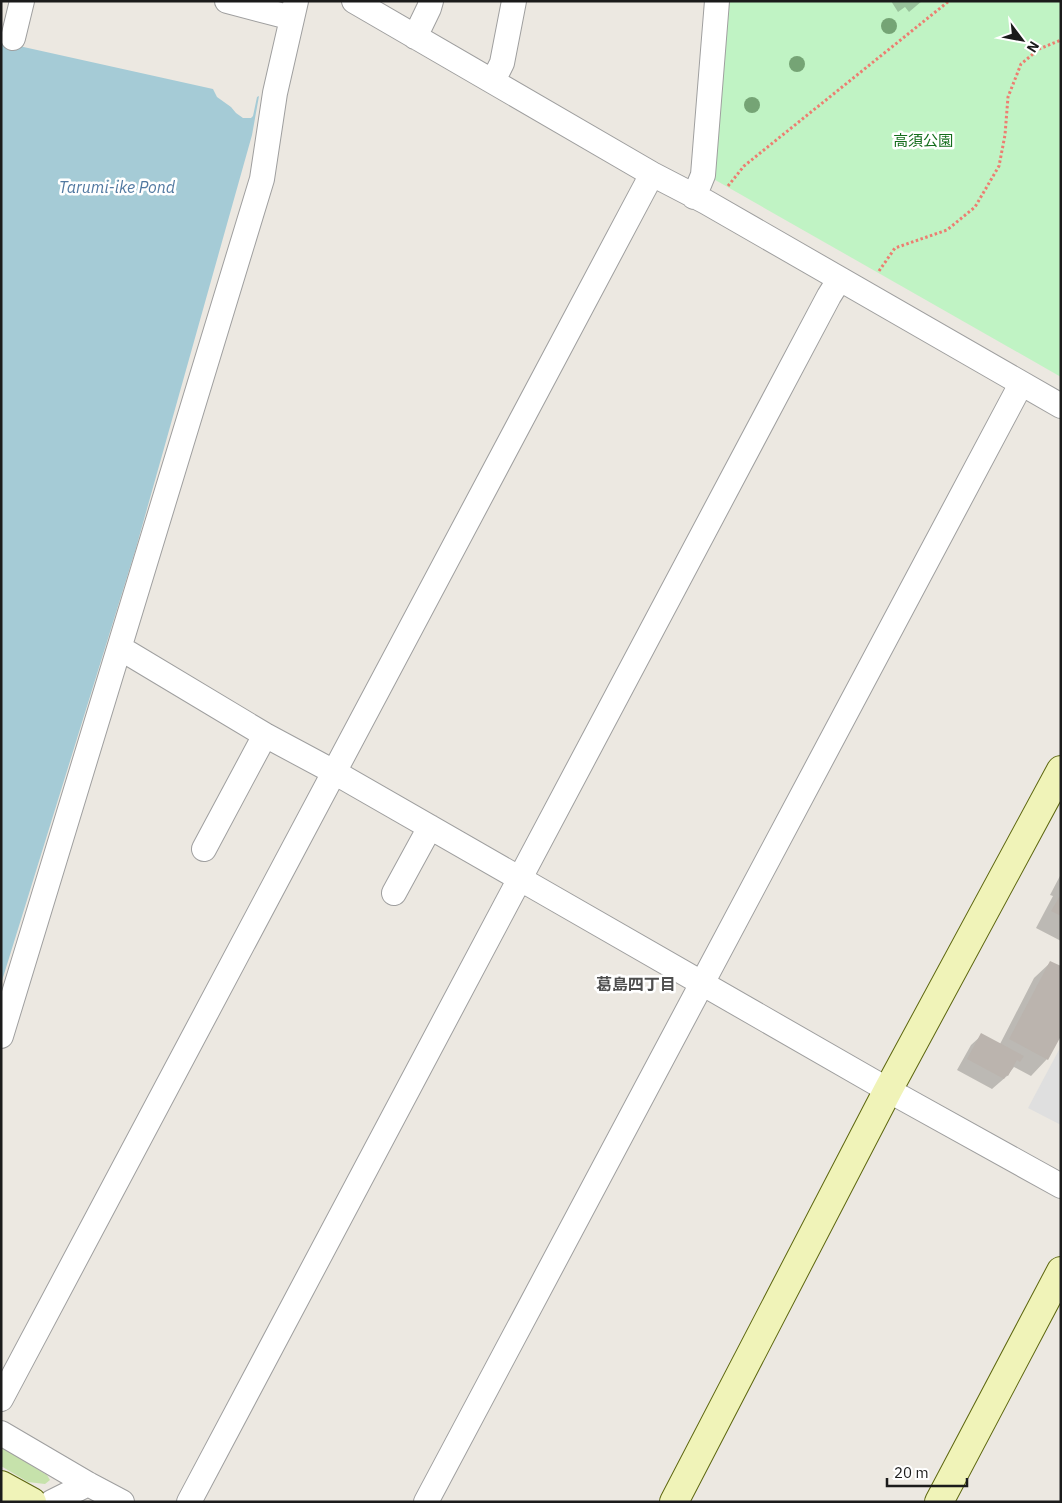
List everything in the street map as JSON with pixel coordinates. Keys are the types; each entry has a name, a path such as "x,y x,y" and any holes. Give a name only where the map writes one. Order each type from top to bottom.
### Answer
{"street":[{"path":"14,38 22,1"},
{"path":"1,1036 262,179 275,93 294,9 227,1"},
{"path":"354,1 652,174 694,196 1061,406"},
{"path":"415,37 431,1"},
{"path":"493,81 502,63 514,1"},
{"path":"694,196 703,175 716,1"},
{"path":"1,1399 652,174"},
{"path":"189,1502 839,280"},
{"path":"426,1502 1021,384"},
{"path":"120,648 265,735 334,772 888,1090 1061,1186"},
{"path":"204,849 265,735"},
{"path":"674,1502 888,1090 1061,770"},
{"path":"394,893 430,827"},
{"path":"939,1502 1061,1271"},
{"path":"1,1433 122,1502"},
{"path":"52,1502 88,1484"},
{"path":"1,1485 32,1502"}],"path":[{"path":"724,190 744,166 949,1"},
{"path":"875,276 895,248 947,230 975,207 998,166 1005,135 1008,97 1021,64 1040,48 1061,40"}],"green space":[{"name":"高須公園","path":"725,1 1061,1 1061,377 710,177"},
{"path":"1,1447 47,1475 50,1480 45,1484 28,1482 1,1466"}],"shaded area":[{"path":"1061,1046 1061,1125 1028,1108"}],"water":[{"name":"Tarumi-ike Pond","path":"1,42 213,89 217,97 243,118 251,118 253,116 257,97 259,96 252,135 136,548 1,984"}],"building":[{"path":"1061,894 1061,916 1051,911"},
{"path":"1050,961 1061,966 1061,1036 1048,1060 1009,1039"},
{"path":"981,1033 1024,1056 1020,1062 1017,1060 1008,1076 1006,1075 1004,1079 967,1059"}],"district":[{"name":"葛島四丁目","path":"636,984"}]}
